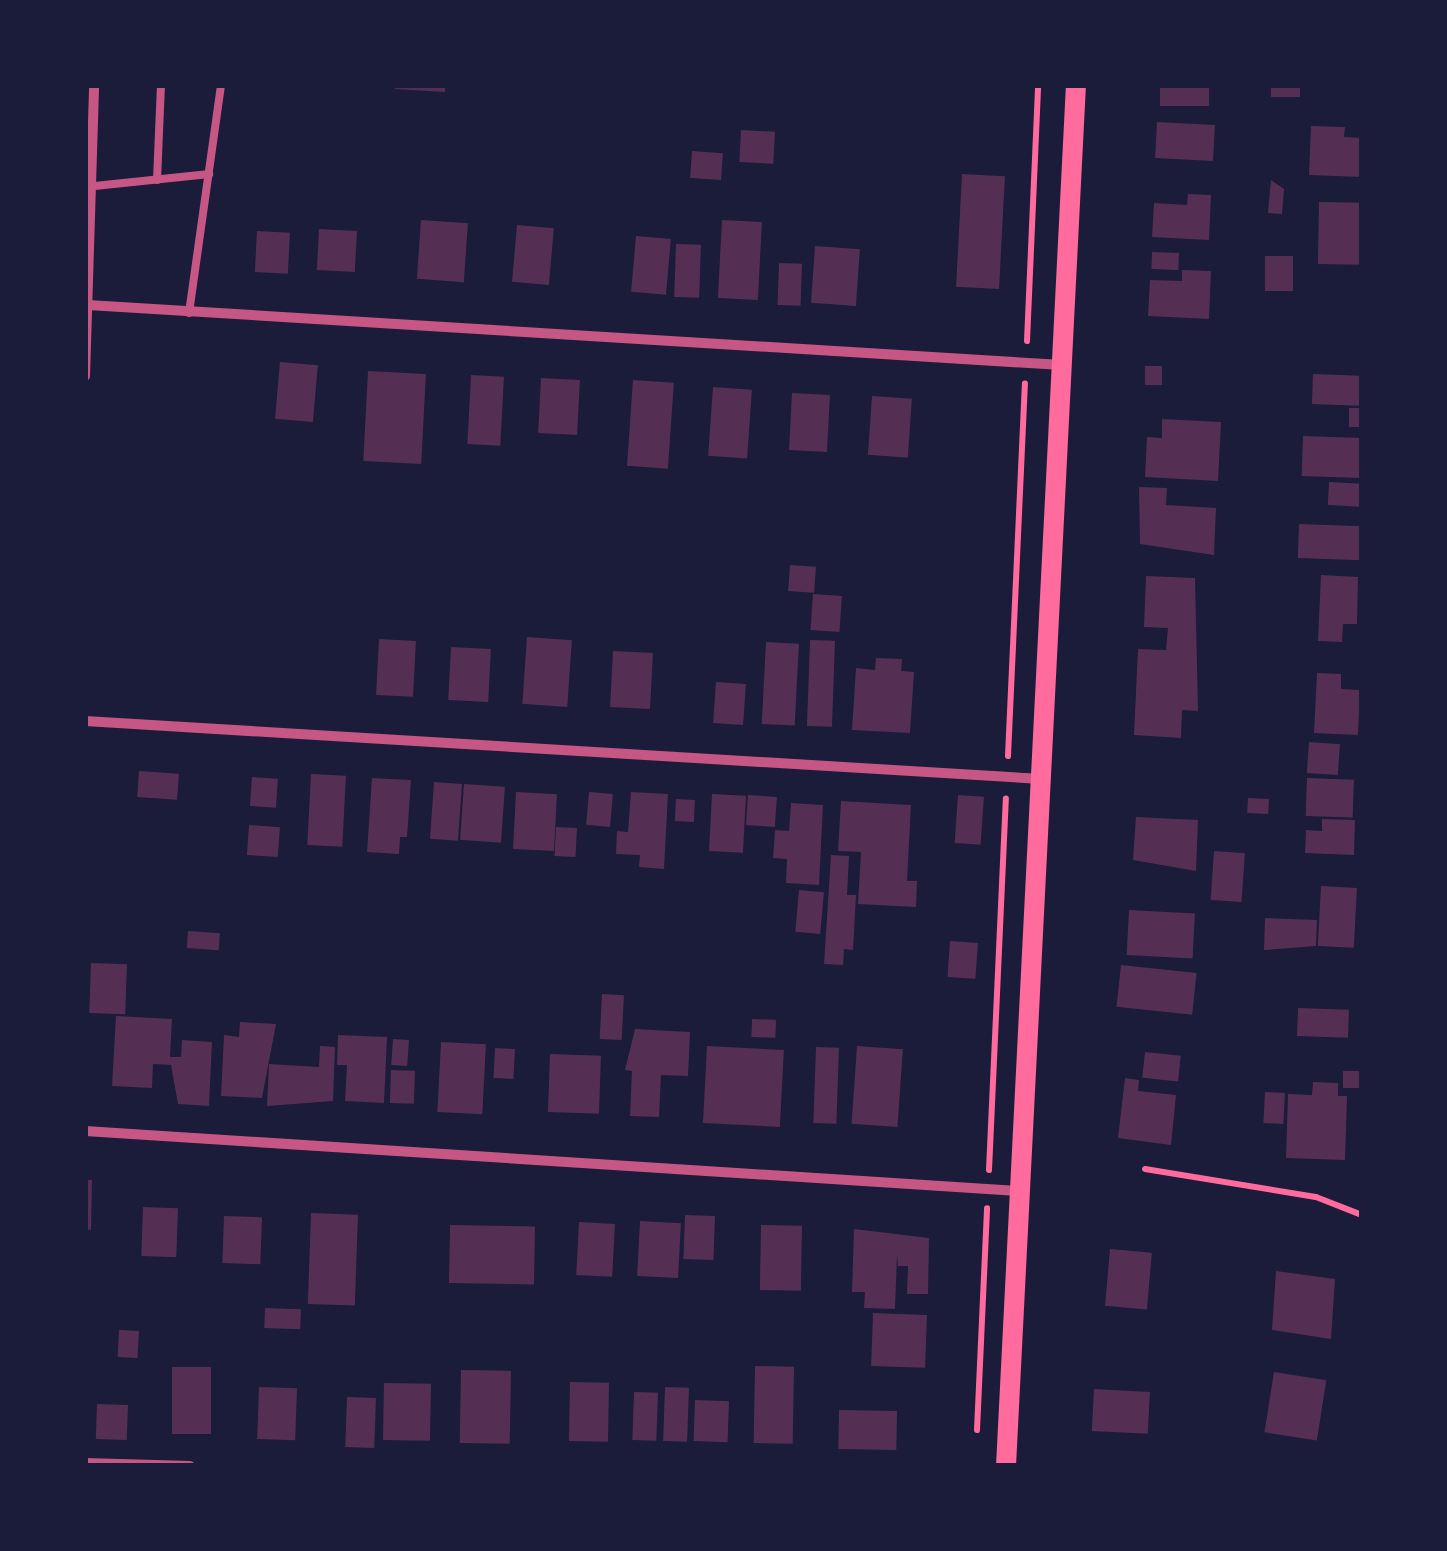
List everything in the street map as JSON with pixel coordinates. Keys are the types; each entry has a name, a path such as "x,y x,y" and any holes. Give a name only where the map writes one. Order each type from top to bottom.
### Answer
{"main road":[{"path":"1006,1466 1076,85"}],"street":[{"path":"85,376 94,85"},
{"path":"88,306 1062,365"},
{"path":"85,721 1041,779"},
{"path":"85,1131 1020,1191"},
{"path":"85,1463 190,1466"}],"lane":[{"path":"157,180 161,85"},
{"path":"190,314 221,85"},
{"path":"90,187 209,174"}],"path":[{"path":"1145,1168 1316,1196 1362,1215"}],"building":[{"path":"396,85 445,85 445,92 395,89"},
{"path":"1160,85 1209,85 1209,106 1160,106"},
{"path":"1271,85 1300,85 1300,97 1271,97"},
{"path":"1157,122 1215,125 1213,161 1155,158"},
{"path":"1311,126 1345,127 1344,137 1362,138 1362,177 1309,175"},
{"path":"741,130 775,132 773,164 739,162"},
{"path":"692,151 723,153 721,180 690,178"},
{"path":"962,174 1005,176 999,289 956,287"},
{"path":"1271,180 1284,189 1282,214 1268,213"},
{"path":"1188,194 1211,195 1209,240 1152,237 1154,203 1187,205"},
{"path":"1319,202 1362,203 1361,265 1318,264"},
{"path":"421,220 468,223 464,282 417,279"},
{"path":"722,220 762,222 758,300 718,298"},
{"path":"517,225 554,228 549,285 512,282"},
{"path":"319,229 357,231 355,272 317,270"},
{"path":"257,231 290,233 288,274 255,272"},
{"path":"636,236 671,239 666,295 631,292"},
{"path":"676,244 701,245 699,298 674,297"},
{"path":"815,246 860,249 856,306 811,303"},
{"path":"1152,252 1179,253 1178,270 1151,269"},
{"path":"1265,256 1293,256 1293,291 1265,291"},
{"path":"779,263 802,264 801,306 778,305"},
{"path":"1182,270 1211,271 1209,319 1148,316 1150,280 1182,281"},
{"path":"280,362 318,365 313,422 275,419"},
{"path":"1145,366 1162,366 1162,385 1145,385"},
{"path":"368,371 426,374 421,464 363,461"},
{"path":"1313,374 1361,376 1360,406 1312,404"},
{"path":"471,375 504,377 500,446 467,444"},
{"path":"541,378 580,380 577,435 538,433"},
{"path":"633,380 674,383 668,469 627,466"},
{"path":"713,387 752,390 747,459 708,456"},
{"path":"792,393 830,395 827,452 789,450"},
{"path":"872,396 912,399 908,458 868,455"},
{"path":"1349,408 1362,408 1362,427 1349,427"},
{"path":"1162,419 1221,422 1218,481 1145,477 1147,437 1162,438"},
{"path":"1303,436 1362,438 1361,478 1302,476"},
{"path":"1329,482 1362,484 1361,507 1328,505"},
{"path":"1139,487 1167,488 1166,505 1216,508 1214,555 1140,544"},
{"path":"1299,524 1362,526 1361,560 1298,558"},
{"path":"790,565 816,567 814,593 788,591"},
{"path":"1321,575 1358,577 1357,624 1343,624 1342,642 1318,641"},
{"path":"1146,576 1195,578 1198,711 1182,710 1181,738 1134,735 1138,649 1166,650 1168,628 1144,627"},
{"path":"813,594 842,596 839,632 810,630"},
{"path":"527,637 572,640 567,707 522,704"},
{"path":"379,639 416,641 413,697 376,695"},
{"path":"810,640 835,641 832,727 807,726"},
{"path":"766,642 799,644 795,726 762,724"},
{"path":"451,647 491,649 488,702 448,700"},
{"path":"613,651 653,653 650,709 610,707"},
{"path":"876,658 902,659 901,671 914,672 910,733 852,730 856,668 875,670"},
{"path":"1317,673 1341,674 1341,689 1360,690 1358,735 1314,733"},
{"path":"716,682 746,684 743,725 713,723"},
{"path":"1309,742 1340,744 1338,775 1307,773"},
{"path":"139,771 179,774 177,800 137,797"},
{"path":"311,774 346,776 342,847 307,845"},
{"path":"252,777 278,779 276,808 250,806"},
{"path":"372,778 411,780 407,837 400,837 399,854 367,852"},
{"path":"1307,778 1354,780 1353,818 1306,816"},
{"path":"434,782 462,784 458,841 430,839"},
{"path":"464,784 505,787 501,843 460,840"},
{"path":"516,792 557,794 554,851 513,849"},
{"path":"589,792 613,794 610,827 586,825"},
{"path":"631,792 668,794 664,869 639,867 640,855 616,854 617,831 628,832"},
{"path":"712,794 746,796 743,853 709,851"},
{"path":"748,795 777,797 775,827 746,825"},
{"path":"958,795 984,797 981,845 955,843"},
{"path":"1248,798 1269,799 1268,814 1247,813"},
{"path":"676,799 695,800 694,822 675,821"},
{"path":"841,801 911,805 907,881 917,881 916,907 858,904 861,852 838,851"},
{"path":"791,803 823,805 819,885 786,883 787,859 773,858 775,830 789,831"},
{"path":"1136,817 1198,820 1196,871 1133,860"},
{"path":"1322,819 1355,820 1354,855 1305,853 1306,830 1322,831"},
{"path":"249,825 280,827 278,857 247,855"},
{"path":"556,827 577,828 575,857 554,856"},
{"path":"1214,851 1245,853 1242,902 1211,900"},
{"path":"831,855 849,856 847,895 856,895 853,950 844,949 843,965 824,964"},
{"path":"1321,886 1357,888 1354,948 1318,946"},
{"path":"799,890 824,892 820,934 795,932"},
{"path":"1129,910 1195,913 1193,958 1127,955"},
{"path":"1265,918 1317,920 1316,946 1264,950"},
{"path":"188,931 220,933 219,950 187,948"},
{"path":"950,941 978,943 975,979 947,977"},
{"path":"91,963 127,964 125,1014 89,1013"},
{"path":"1121,965 1197,973 1192,1015 1117,1007"},
{"path":"602,994 624,995 622,1040 600,1039"},
{"path":"1298,1008 1349,1010 1348,1038 1297,1036"},
{"path":"116,1016 172,1019 170,1057 181,1057 182,1040 212,1042 209,1106 178,1104 171,1065 153,1064 152,1088 112,1086"},
{"path":"752,1019 776,1020 775,1038 751,1037"},
{"path":"240,1022 276,1024 262,1098 221,1096 224,1035 239,1037"},
{"path":"635,1029 690,1032 688,1076 661,1075 659,1117 630,1116 632,1071 625,1070"},
{"path":"338,1035 387,1037 384,1103 345,1101 347,1065 337,1065"},
{"path":"393,1039 409,1040 407,1066 391,1065"},
{"path":"441,1042 486,1044 482,1114 437,1112"},
{"path":"320,1046 335,1047 333,1101 267,1106 269,1064 319,1067"},
{"path":"707,1046 784,1050 780,1127 703,1123"},
{"path":"857,1046 903,1049 897,1127 852,1124"},
{"path":"816,1047 839,1048 836,1124 813,1123"},
{"path":"495,1048 515,1049 513,1079 493,1078"},
{"path":"1145,1052 1181,1056 1178,1082 1142,1078"},
{"path":"550,1054 601,1056 599,1114 548,1112"},
{"path":"391,1070 415,1071 414,1104 390,1103"},
{"path":"1343,1071 1362,1071 1362,1088 1343,1088"},
{"path":"1125,1078 1139,1080 1138,1091 1176,1095 1171,1145 1118,1138"},
{"path":"1313,1082 1338,1083 1338,1096 1347,1096 1345,1160 1286,1158 1288,1094 1312,1095"},
{"path":"1265,1092 1285,1093 1283,1124 1263,1123"},
{"path":"85,1180 92,1180 91,1230 85,1229"},
{"path":"143,1207 178,1208 176,1257 141,1256"},
{"path":"311,1213 358,1215 355,1306 308,1304"},
{"path":"685,1215 715,1216 713,1260 683,1259"},
{"path":"224,1216 262,1217 260,1264 222,1263"},
{"path":"640,1221 681,1223 678,1278 637,1276"},
{"path":"579,1222 615,1224 612,1277 576,1275"},
{"path":"450,1225 535,1226 534,1284 449,1283"},
{"path":"761,1225 802,1226 801,1291 760,1290"},
{"path":"854,1229 929,1238 928,1294 907,1294 908,1266 898,1266 897,1255 895,1309 864,1308 865,1292 852,1292"},
{"path":"1110,1249 1152,1253 1147,1309 1105,1306"},
{"path":"1276,1271 1335,1279 1331,1339 1272,1330"},
{"path":"265,1308 301,1309 300,1329 264,1328"},
{"path":"873,1313 927,1315 925,1368 871,1366"},
{"path":"119,1330 139,1331 138,1358 118,1357"},
{"path":"755,1366 794,1367 793,1444 754,1443"},
{"path":"172,1367 211,1367 211,1434 172,1434"},
{"path":"461,1370 511,1371 510,1444 460,1443"},
{"path":"1274,1372 1326,1380 1317,1441 1264,1432"},
{"path":"570,1382 609,1383 608,1442 569,1441"},
{"path":"384,1383 431,1384 430,1441 383,1440"},
{"path":"259,1387 297,1388 295,1440 257,1439"},
{"path":"665,1387 689,1388 687,1442 663,1441"},
{"path":"1094,1389 1150,1392 1148,1434 1092,1431"},
{"path":"634,1392 658,1393 656,1441 632,1440"},
{"path":"347,1397 376,1398 374,1448 345,1447"},
{"path":"695,1400 729,1401 728,1442 694,1441"},
{"path":"97,1404 128,1405 127,1440 96,1439"},
{"path":"839,1410 897,1411 896,1450 838,1449"}]}
